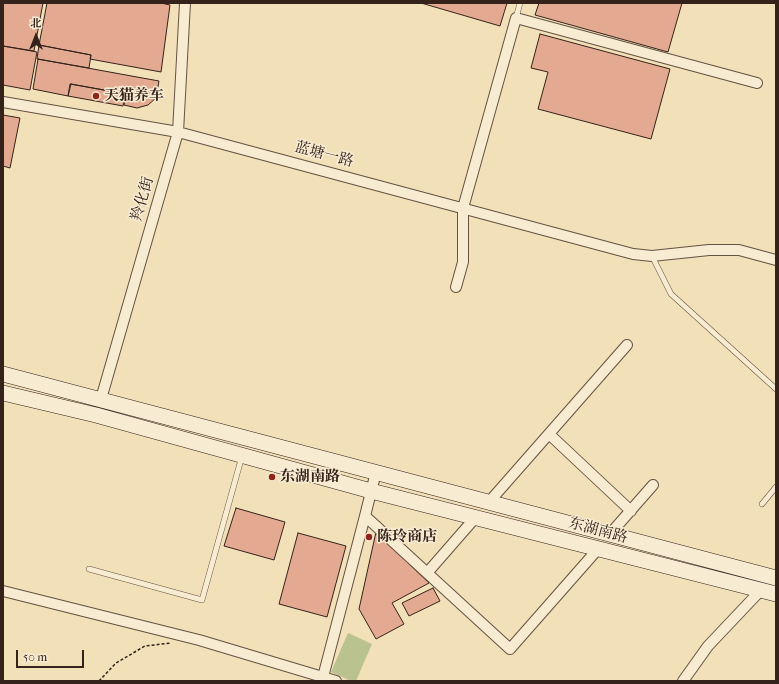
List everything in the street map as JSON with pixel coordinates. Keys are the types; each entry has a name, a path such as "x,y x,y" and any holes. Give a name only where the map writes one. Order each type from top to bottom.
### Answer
{"main road":[{"name":"东湖南路","path":"3,374 775,576"},
{"name":"东湖南路","path":"3,393 96,415 371,491 776,594"}],"street":[{"name":"羚化街","path":"101,399 178,132 185,3"},
{"path":"456,287 463,262 463,208 516,18 757,83"},
{"name":"蓝塘一路","path":"3,102 178,132 633,254 652,256 709,250 739,250 776,260"},
{"path":"489,502 627,345"},
{"path":"549,434 631,511"},
{"path":"323,677 376,472"},
{"path":"610,534 653,484"},
{"path":"364,516 510,649 598,549"},
{"path":"427,573 475,518"},
{"path":"683,681 708,646 761,590"},
{"path":"3,591 199,640 336,681"}],"lane":[{"path":"516,18 520,3"},
{"path":"652,256 671,294 776,389"},
{"path":"89,569 202,600 242,455"},
{"path":"762,504 776,487"}],"path":[{"path":"100,681 116,663 145,646 176,643"}],"green space":[{"path":"348,633 372,644 356,681 351,681 331,672"}],"building":[{"path":"3,3 43,3 34,51 3,46"},
{"path":"47,3 161,3 170,5 161,72 90,59 91,55 39,45"},
{"path":"421,3 507,3 500,26"},
{"path":"539,3 682,3 668,52 535,15"},
{"path":"540,34 670,69 651,139 538,109 548,72 531,68"},
{"path":"39,45 91,55 89,68 37,59"},
{"path":"3,46 37,52 30,90 3,85"},
{"path":"38,59 159,81 156,98 148,105 137,108 124,105 126,94 70,84 68,96 33,89"},
{"path":"71,84 126,94 123,106 68,96"},
{"path":"3,115 20,118 10,168 3,166"},
{"path":"236,508 285,522 274,560 224,546"},
{"path":"376,532 429,583 392,603 404,624 376,639 359,609"},
{"path":"298,533 346,546 327,617 279,604"},
{"path":"433,588 440,601 409,616 402,603"}],"place":[{"name":"天猫养车","path":"96,96"},
{"name":"东湖南路","path":"272,477"},
{"name":"陈玲商店","path":"369,537"}]}
